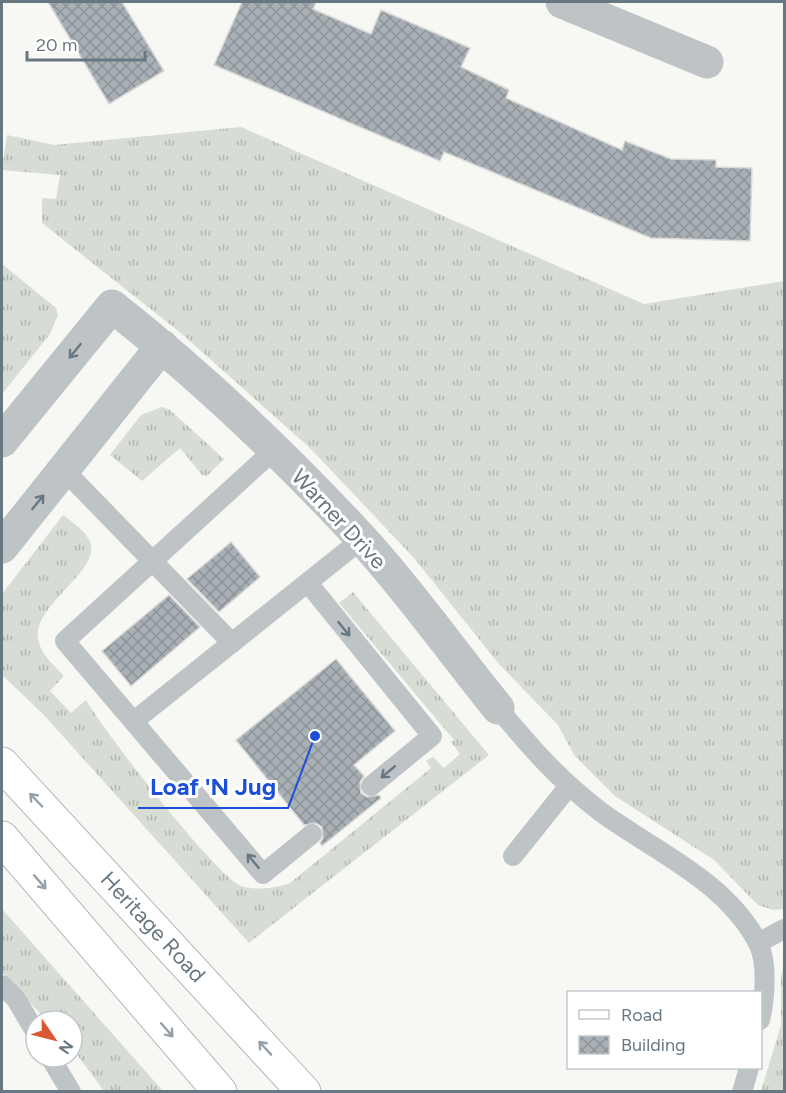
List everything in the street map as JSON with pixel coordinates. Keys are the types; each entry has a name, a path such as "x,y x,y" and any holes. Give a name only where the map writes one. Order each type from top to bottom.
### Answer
{"main road":[{"name":"Heritage Road","path":"2,764 304,1092"},
{"path":"2,838 220,1092"}],"street":[{"path":"562,2 707,62"},
{"name":"Warner Drive","path":"2,441 112,306 162,346 274,450 362,539 498,708"},
{"path":"2,547 162,346"}],"lane":[{"path":"274,450 64,641 263,874 312,834"},
{"path":"64,470 232,643"},
{"path":"134,721 362,539"},
{"path":"308,583 432,735 371,786"},
{"path":"498,708 549,769 569,786 602,812 701,880 730,905 758,943 763,961 761,991"},
{"path":"513,856 569,786"},
{"path":"758,943 784,928"},
{"path":"2,984 9,1003 24,1020"},
{"path":"57,1069 71,1092"},
{"path":"742,1092 748,1069"}],"green space":[{"path":"241,127 644,304 784,281 784,909 773,910 758,905 714,860 615,796 574,755 558,725 499,664 414,558 311,449 182,334 42,223 42,198 56,199 60,175 2,170 7,135 54,145"},
{"path":"2,264 56,308 58,315 50,334 2,394"},
{"path":"162,407 170,410 224,459 207,476 202,475 180,448 142,481 110,455 141,415"},
{"path":"63,515 87,536 91,545 90,556 85,567 54,602 39,626 39,644 48,659 64,676 50,691 71,713 86,700 136,769 185,830 208,857 241,886 266,888 290,883 431,768 426,761 433,757 444,768 460,754 451,742 454,740 339,603 353,592 489,755 249,943 43,714 2,675 2,594"},
{"path":"2,909 163,1091 104,1091 84,1064 84,1009 36,1009 2,972"},
{"path":"784,964 784,1091 761,1091 781,1025 781,976"}],"building":[{"path":"48,2 122,2 164,71 109,104"},
{"path":"242,2 316,2 313,9 371,34 381,10 470,48 461,67 509,90 506,98 622,150 625,141 671,159 716,160 716,167 752,168 750,241 651,238 444,152 440,161 214,65"},
{"path":"231,542 260,577 219,612 187,579"},
{"path":"169,595 200,627 131,686 102,651"},
{"path":"336,659 395,731 354,765 364,776 360,782 361,793 367,797 379,795 381,798 322,846 320,843 323,838 322,827 316,823 304,825 236,740"}],"place":[{"name":"Loaf 'N Jug","path":"315,736"}]}
